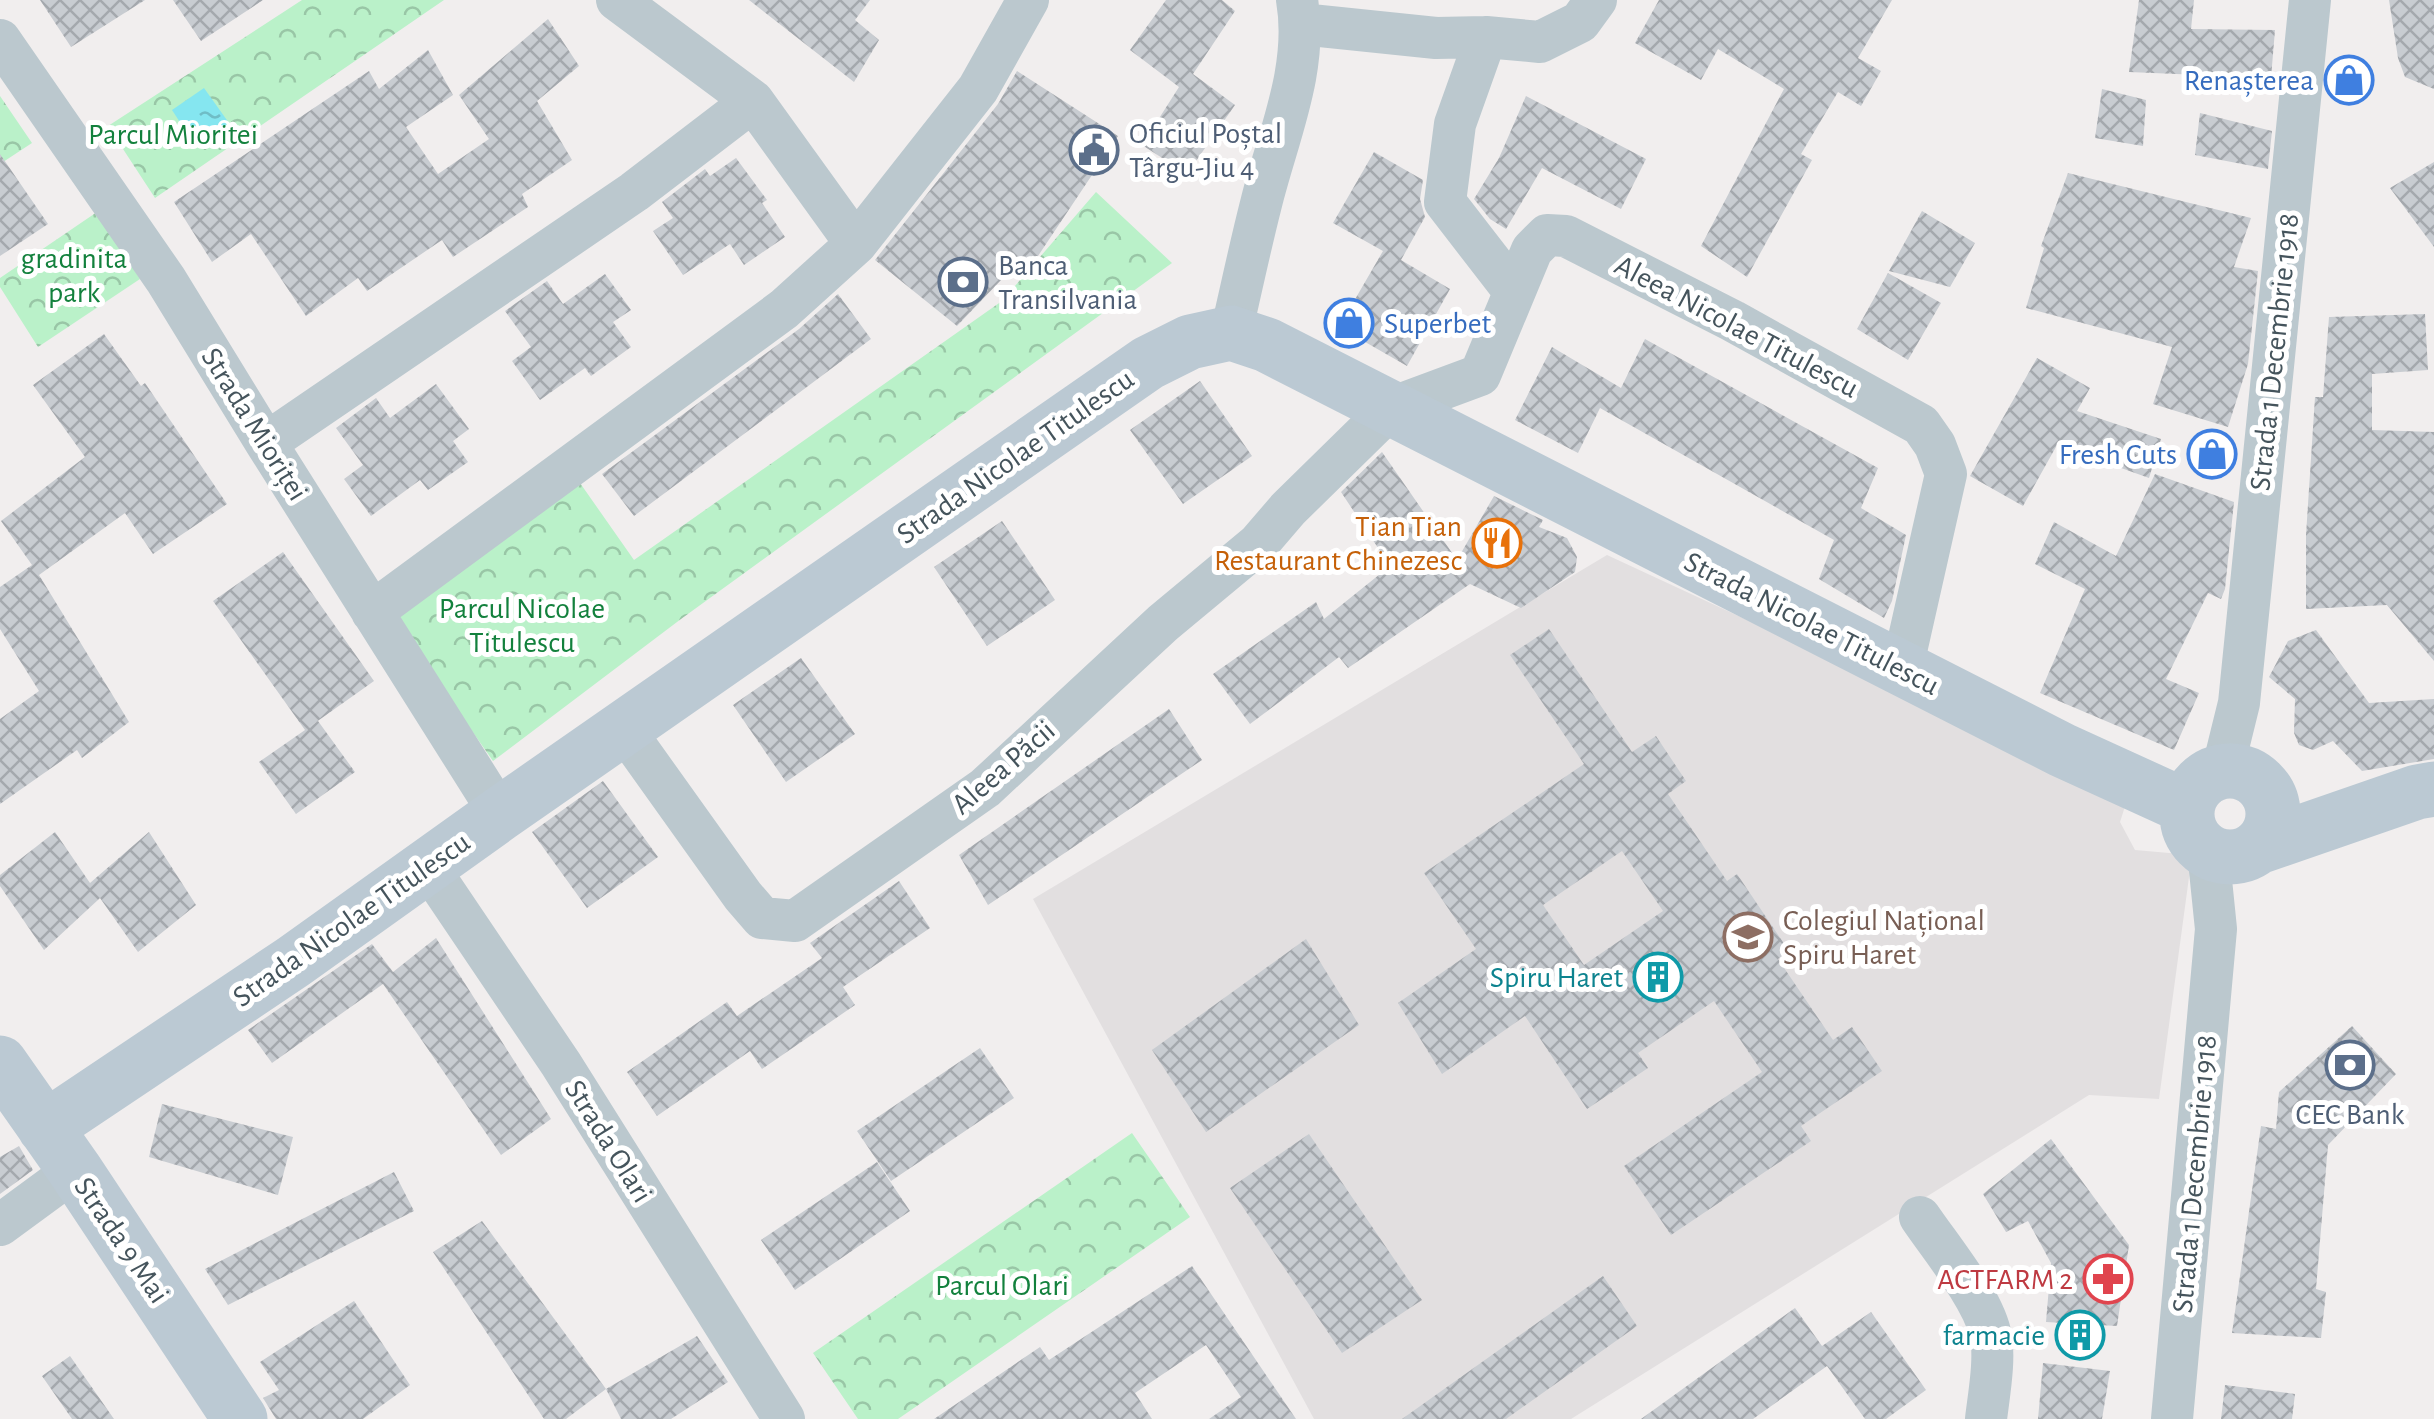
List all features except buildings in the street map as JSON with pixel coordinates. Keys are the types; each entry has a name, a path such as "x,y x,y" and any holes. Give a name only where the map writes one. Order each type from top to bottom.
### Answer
{"main road":[{"name":"Strada Nicolae Titulescu","path":"60,1149 293,962 623,728 1148,363 1190,342 1231,333 1267,344 2062,750 2230,808 2425,791"},
{"name":"Strada 9 Mai","path":"0,1063 240,1419"}],"street":[{"path":"617,0 753,101 856,244"},
{"path":"372,612 784,308 856,244 978,89 1028,0"},
{"path":"1231,333 1297,70 1299,12 1436,38 1540,42 1580,22 1596,0"},
{"name":"Strada 1 Decembrie 1918","path":"2172,1419 2216,929 2310,0"},
{"path":"1486,37 1455,124 1445,202 1513,290"},
{"name":"Strada Mioriței","path":"0,40 166,280 500,814"},
{"path":"266,444 634,192 753,101"},
{"name":"Aleea Nicolae Titulescu","path":"1390,408 1480,374 1532,250 1547,235 1566,236 1921,425 1935,445 1946,474 1902,669"},
{"name":"Aleea Păcii","path":"623,728 762,918 795,921 985,788 1163,623 1258,544 1390,408"},
{"name":"Strada Olari","path":"428,867 561,1064 784,1419"},
{"path":"0,1226 60,1149"},
{"path":"1920,1217 1977,1302 1990,1333 1986,1419"}],"shaded area":[{"path":"1607,555 2128,797 2120,822 2135,850 2192,855 2159,1099 2089,1095 1571,1419 1314,1419 1033,899"}],"green space":[{"name":"Parcul Mioritei","path":"302,0 444,0 155,198 108,126"},
{"path":"0,96 32,143 0,164"},
{"name":"Parcul Nicolae Titulescu","path":"1096,192 1172,263 681,619 493,761 388,611 573,473 634,560 1002,301"},
{"name":"gradinita park","path":"97,212 140,279 38,347 0,287 0,278"},
{"name":"Parcul Olari","path":"1132,1133 1190,1217 898,1419 858,1419 813,1353"}],"water":[{"path":"204,88 229,123 196,147 172,110"}],"place":[{"name":"Renașterea","path":"2349,80"},
{"name":"Oficiul Poștal Târgu-Jiu 4","path":"1094,150"},
{"name":"Banca Transilvania","path":"963,282"},
{"name":"Superbet","path":"1349,323"},
{"name":"Fresh Cuts","path":"2212,454"},
{"name":"Tian Tian Restaurant Chinezesc","path":"1497,543"},
{"name":"Colegiul Național Spiru Haret","path":"1748,937"},
{"name":"Spiru Haret","path":"1658,977"},
{"name":"CEC Bank","path":"2350,1065"},
{"name":"ACTFARM 2","path":"2108,1279"},
{"name":"farmacie","path":"2080,1335"}]}
